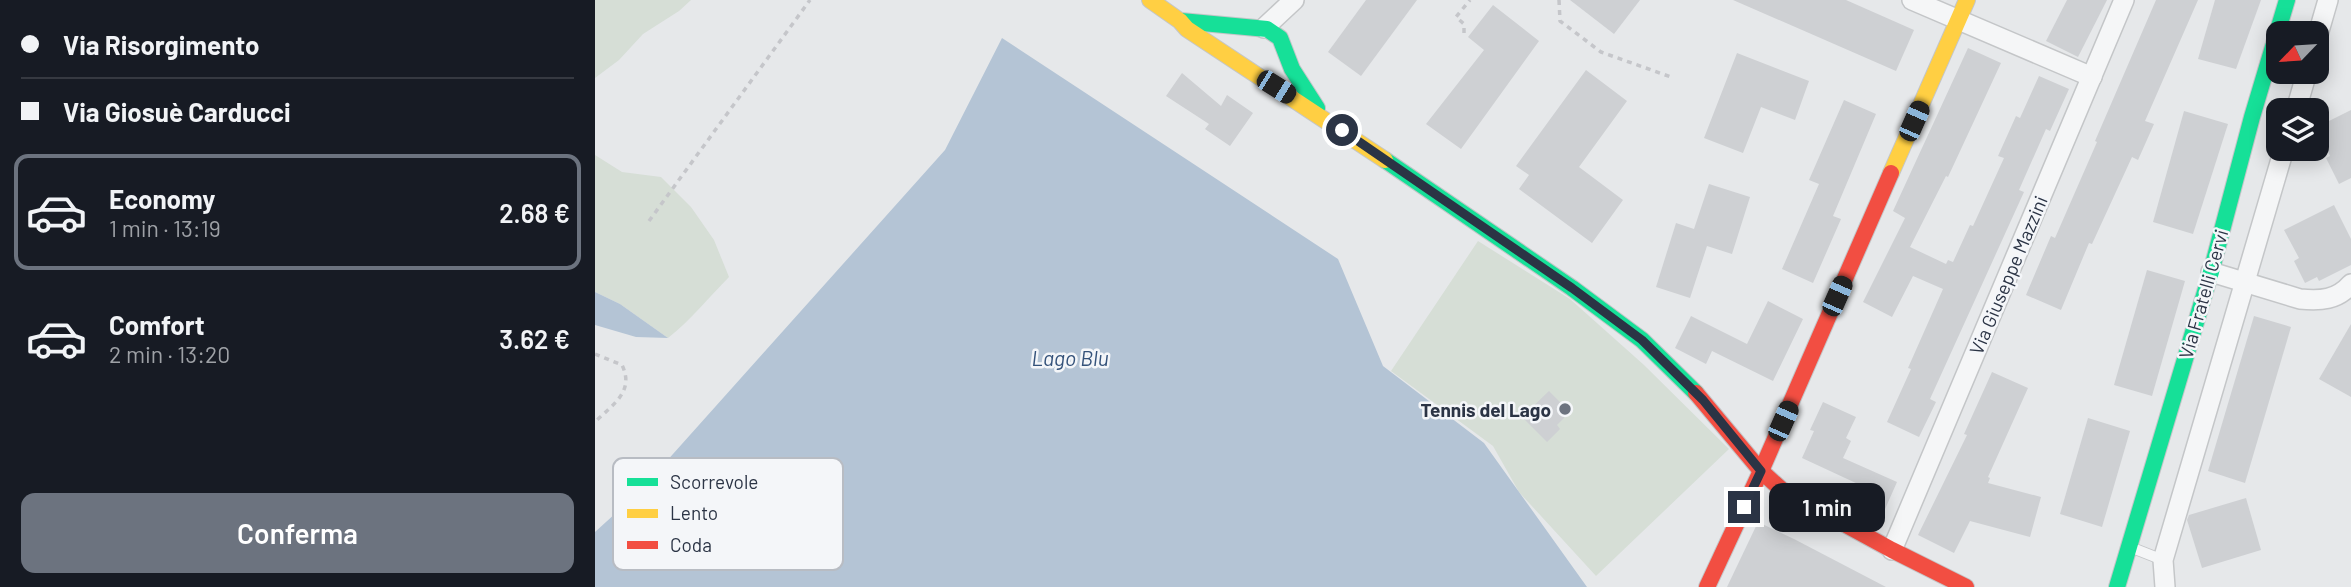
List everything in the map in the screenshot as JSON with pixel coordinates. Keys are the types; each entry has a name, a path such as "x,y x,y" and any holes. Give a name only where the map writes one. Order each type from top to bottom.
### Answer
{"street":[{"path":"1150,0 1180,20 1187,29 1322,117 1561,280 1642,340 1703,400 1761,471 1799,501 1966,587"},
{"path":"1260,39 1279,65 1267,73 1249,70 1240,62 1260,39 1295,0"},
{"path":"1912,0 2092,77"},
{"path":"1707,587 1761,471 1967,0"},
{"name":"Via Giuseppe Mazzini","path":"1892,550 2124,0"},
{"name":"Via Fratelli Cervi","path":"2117,587 2211,272 2252,117 2287,0"},
{"path":"2322,21 2328,0"},
{"path":"1180,20 1260,39 1322,117"},
{"name":"Via Fratelli Cervi","path":"2165,587 2163,560 2280,161"},
{"path":"2211,272 2301,299 2315,300 2339,295 2351,284"}],"lane":[{"path":"2130,547 2163,560"}],"path":[{"path":"649,221 810,0"},
{"path":"1464,33 1464,24 1456,17 1470,0"},
{"path":"1559,0 1560,21 1601,52 1671,77"},
{"path":"595,354 622,365 627,375 624,393 595,422"}],"shaded area":[{"path":"595,0 691,0 643,34 619,60 595,78"},
{"path":"595,155 622,172 661,177 691,207 714,240 729,277 668,338 620,304 595,292"},
{"name":"Tennis del Lago","path":"1478,241 1570,299 1644,365 1729,449 1596,576 1519,492 1493,446 1391,371"}],"water":[{"name":"Lago Blu","path":"1002,38 1338,259 1383,366 1484,443 1587,587 595,587 595,532 613,516 613,570 843,570 843,458 669,458 945,150"},
{"path":"595,292 620,304 668,338 636,337 595,325"}],"building":[{"path":"1366,0 1417,0 1361,76 1328,52"},
{"path":"1570,0 1640,0 1614,34"},
{"path":"1733,0 1846,0 1914,30 1896,71"},
{"path":"2067,0 2107,0 2078,57 2046,41"},
{"path":"2156,0 2198,0 2145,121 2154,124 2138,160 2132,157 2092,244 2089,243 2061,310 2026,295 2051,236 2055,238"},
{"path":"2215,0 2261,0 2236,69 2198,59"},
{"path":"1493,5 1539,41 1461,149 1426,124 1484,50 1468,37"},
{"path":"1968,48 2001,63 1948,177 1946,176 1910,247 1946,264 1948,260 1953,262 1970,225 1973,226 2004,158 1998,156 2016,116 2020,118 2039,76 2069,89 2050,131 2046,129 2019,190 2024,192 1930,399 1936,402 1919,437 1887,422 1943,289 1913,276 1892,317 1863,302 1905,218 1893,211"},
{"path":"1737,53 1809,81 1795,120 1761,107 1743,153 1704,138"},
{"path":"1586,70 1627,101 1579,167 1623,200 1592,243 1519,189 1529,175 1516,166"},
{"path":"1182,73 1221,106 1227,95 1253,113 1230,146 1205,129 1209,124 1166,96"},
{"path":"1844,100 1876,114 1833,216 1841,219 1813,283 1782,269 1819,184 1809,180"},
{"path":"2351,110 2351,178 2339,184 2328,161 2330,156 2329,121"},
{"path":"2184,111 2228,124 2193,234 2153,222"},
{"path":"1709,184 1750,197 1732,254 1707,246 1690,298 1656,287 1676,223 1694,229"},
{"path":"2334,205 2351,239 2351,265 2319,281 2317,277 2305,283 2294,261 2299,258 2284,230"},
{"path":"2147,270 2185,281 2152,396 2114,385"},
{"path":"1768,301 1803,319 1773,381 1712,351 1706,364 1675,348 1691,316 1747,344"},
{"path":"2254,316 2291,327 2245,483 2208,471"},
{"path":"2351,324 2351,397 2319,379"},
{"path":"1992,372 2028,388 1988,477 1988,483 2041,497 2030,537 1970,521 1954,553 1918,535 1967,435 1964,434"},
{"path":"1549,391 1563,405 1558,409 1565,417 1557,425 1560,429 1547,442 1522,417"},
{"path":"1823,402 1856,417 1846,438 1851,441 1843,458 1897,482 1882,516 1850,502 1858,484 1802,458 1814,431 1810,430"},
{"path":"2088,418 2130,431 2102,527 2060,514"},
{"path":"2246,498 2261,550 2202,568 2187,520 2189,515"},
{"path":"1758,522 1794,539 1886,587 1727,587"}],"traffic: fast":[{"path":"2117,587 2211,272 2252,117 2287,0"},
{"path":"1181,21 1267,29 1280,38 1292,69 1317,108"},
{"path":"1385,160 1572,288 1642,340 1696,393"}],"traffic: slow":[{"path":"1150,0 1187,29 1385,160"},
{"path":"1891,173 1967,0"}],"traffic: jam":[{"path":"1707,587 1761,471 1891,173"},
{"path":"1696,393 1761,471 1782,490 1966,587"}],"place":[{"name":"Tennis del Lago","path":"1565,409"}],"route":[{"path":"1342,130 1572,288 1663,358 1703,400 1761,471 1744,507"}]}
